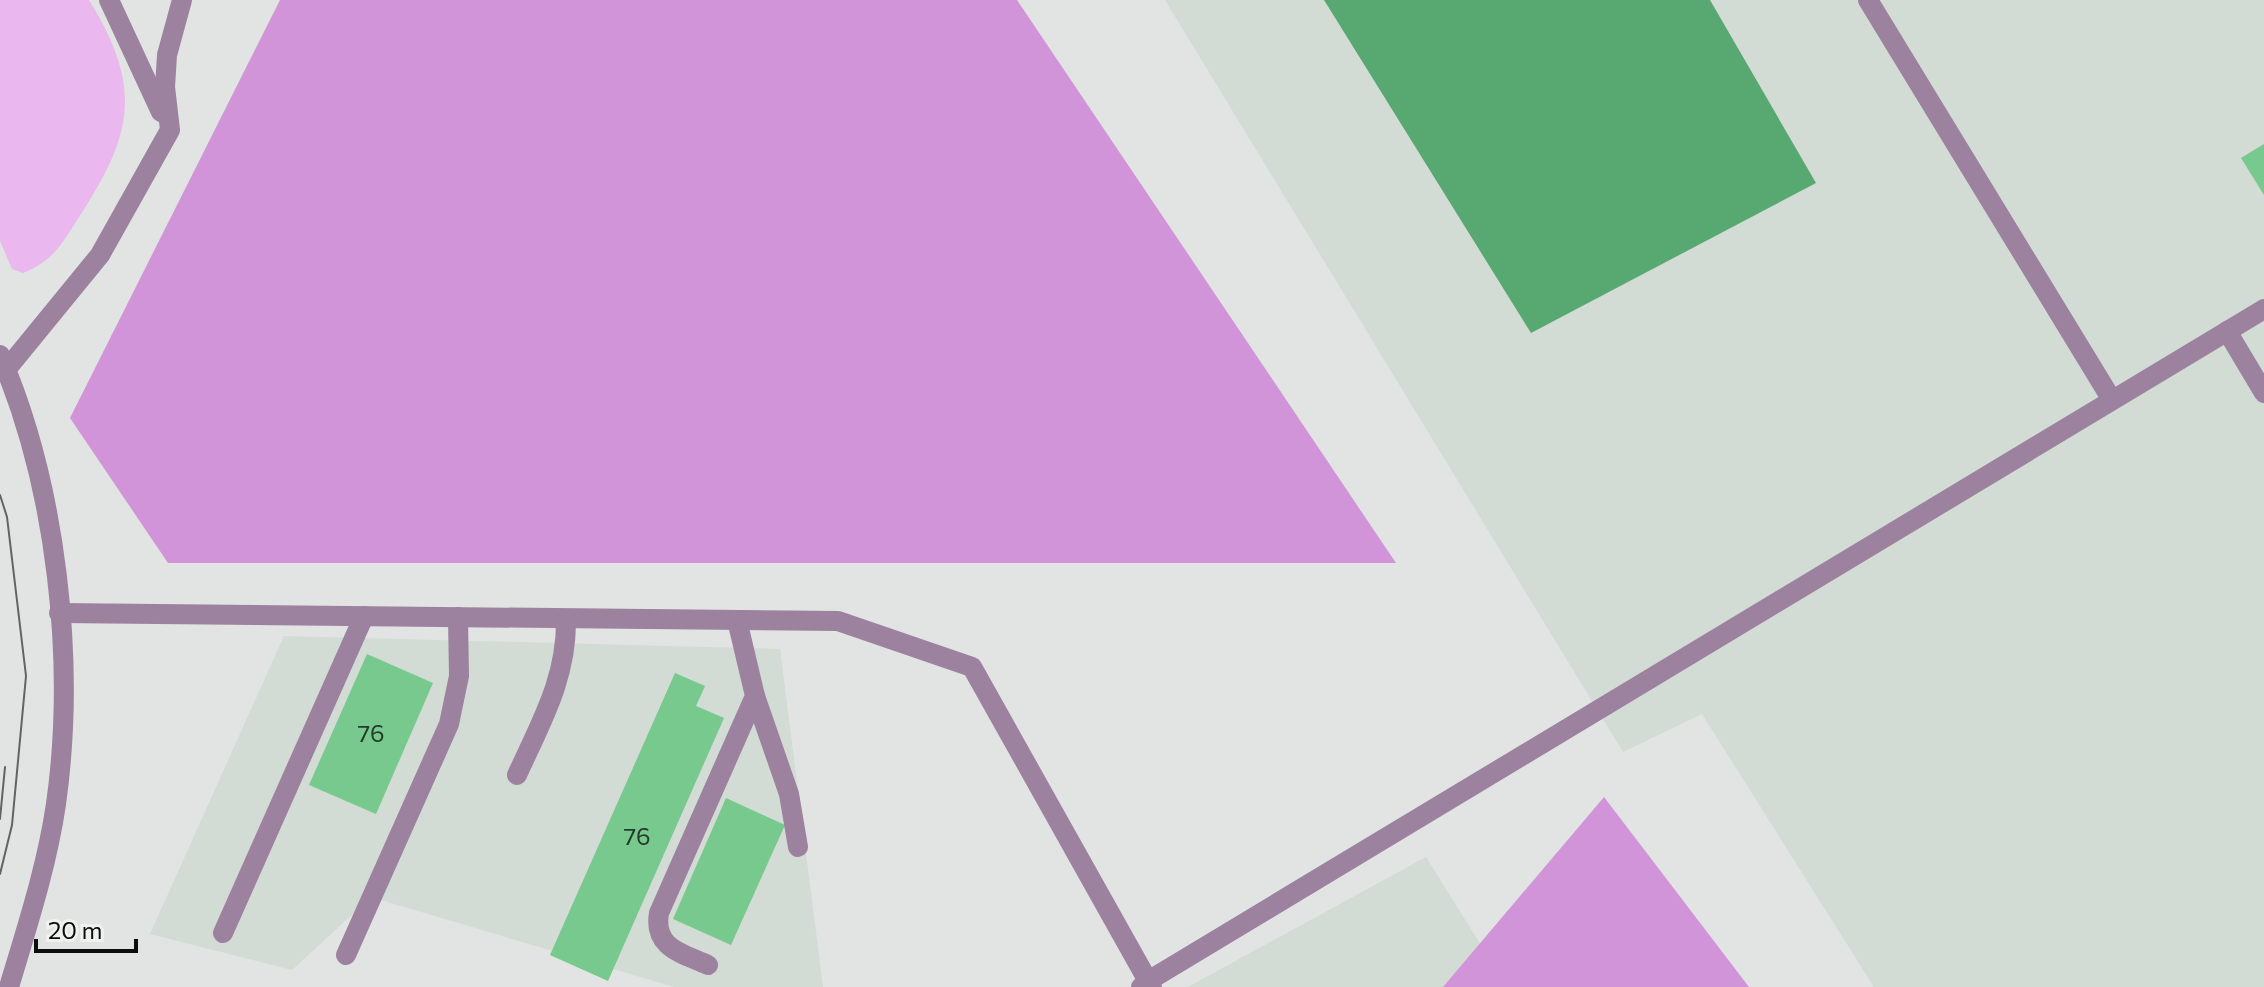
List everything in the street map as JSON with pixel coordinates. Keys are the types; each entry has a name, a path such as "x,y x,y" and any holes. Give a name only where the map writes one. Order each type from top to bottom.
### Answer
{"street":[{"path":"109,0 170,130"},
{"path":"9,987 35,899 56,805 64,711 55,563 31,443 3,363 100,255 170,130 165,87 167,55 182,0"},
{"path":"1868,0 2112,400"},
{"path":"59,613 838,621 972,667 1147,985 2264,309"},
{"path":"2227,331 2264,393"},
{"path":"223,933 364,616"},
{"path":"346,955 449,724 459,676 458,617"},
{"path":"517,775 560,679 566,654 566,619"},
{"path":"737,620 755,696 789,794 798,847"},
{"path":"708,965 670,948 660,939 656,926 755,696"}],"shaded area":[{"path":"0,0 89,0 118,58 124,84 125,108 121,133 99,185 57,250 23,273 12,269 0,241"},
{"path":"280,0 1017,0 1396,563 168,563 70,418"},
{"path":"1165,0 2264,0 2264,987 1874,987 1702,714 1623,752"},
{"path":"1324,0 1710,0 1816,183 1531,333"},
{"path":"284,636 780,649 823,987 674,987 371,897 292,970 150,934"},
{"path":"1604,797 1749,987 1443,987"},
{"path":"1426,857 1507,987 1188,987"}],"building":[{"path":"2264,144 2264,195 2241,158"},
{"path":"367,654 433,683 376,814 309,785"},
{"path":"675,673 705,686 696,706 724,718 608,981 550,955"},
{"path":"726,798 785,825 731,945 673,919"}],"tram line":[{"path":"0,495 7,517 26,676 12,825 0,874"},
{"path":"0,819 5,767"}]}
